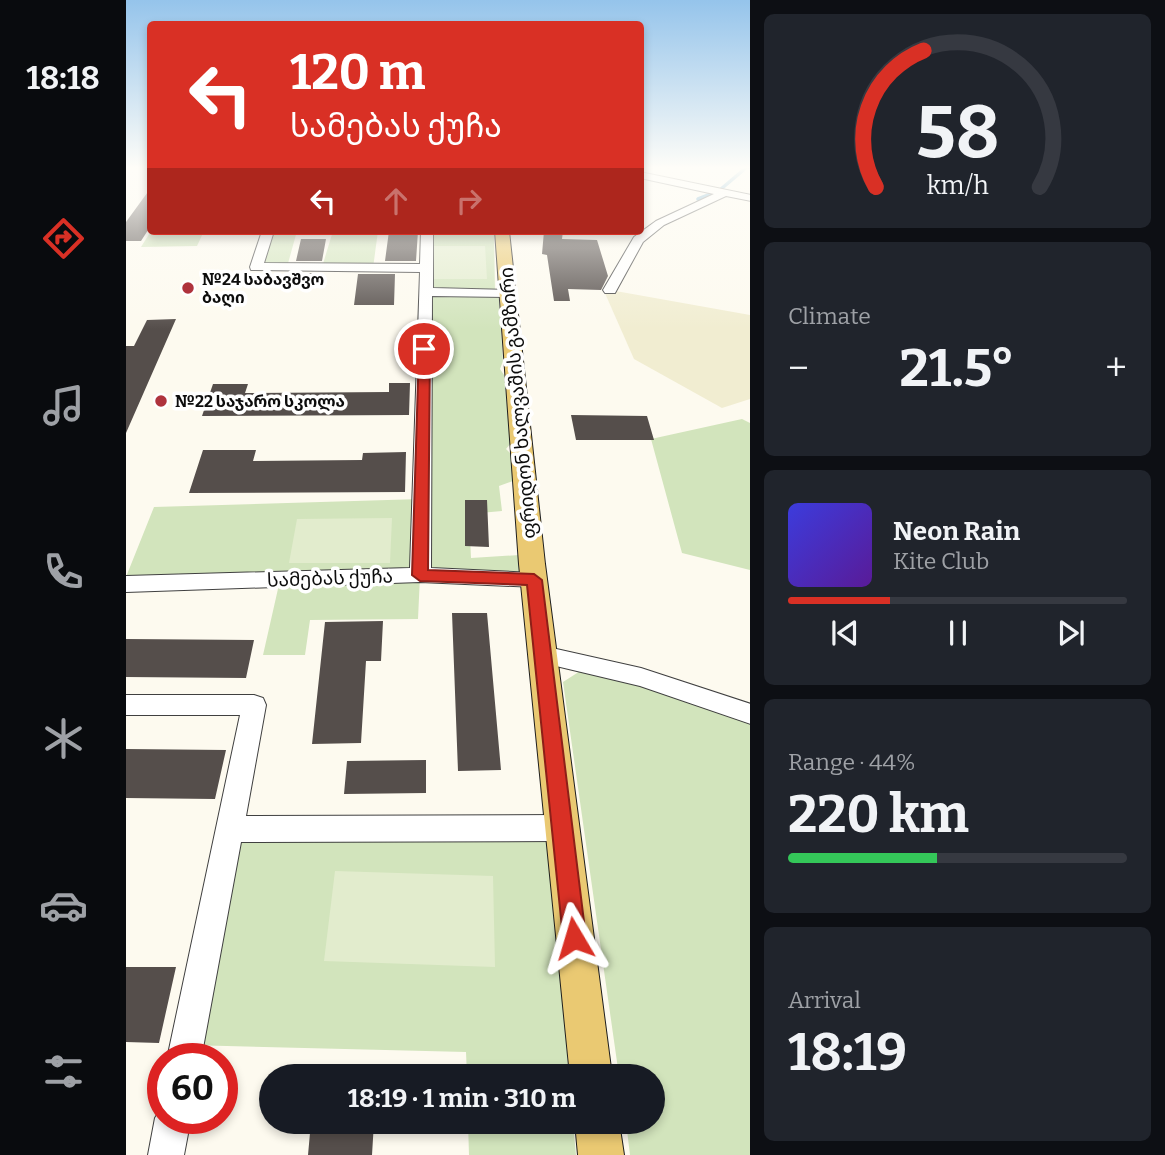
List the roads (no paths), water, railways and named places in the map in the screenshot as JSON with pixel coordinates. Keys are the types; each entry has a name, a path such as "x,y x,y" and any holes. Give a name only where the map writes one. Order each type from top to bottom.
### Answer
{"main road":[{"name":"ფრიდონ ხალვაშის გამზირი","path":"502,235 534,580 590,1064"},
{"path":"598,1134 601,1155"}],"street":[{"path":"610,290 638,240 664,221"},
{"path":"267,235 256,267 426,268"},
{"path":"420,575 427,235"},
{"path":"425,292 507,293"},
{"name":"სამებას ქუჩა","path":"126,584 420,575 534,580"},
{"path":"543,655 641,677 750,714"},
{"path":"126,705 254,705 187,1043"},
{"path":"229,829 561,828"},
{"path":"166,1155 170,1134"}],"place":[{"name":"№24 საბავშვო ბაღი","path":"188,288"},
{"name":"№22 საჯარო სკოლა","path":"161,401"}]}
